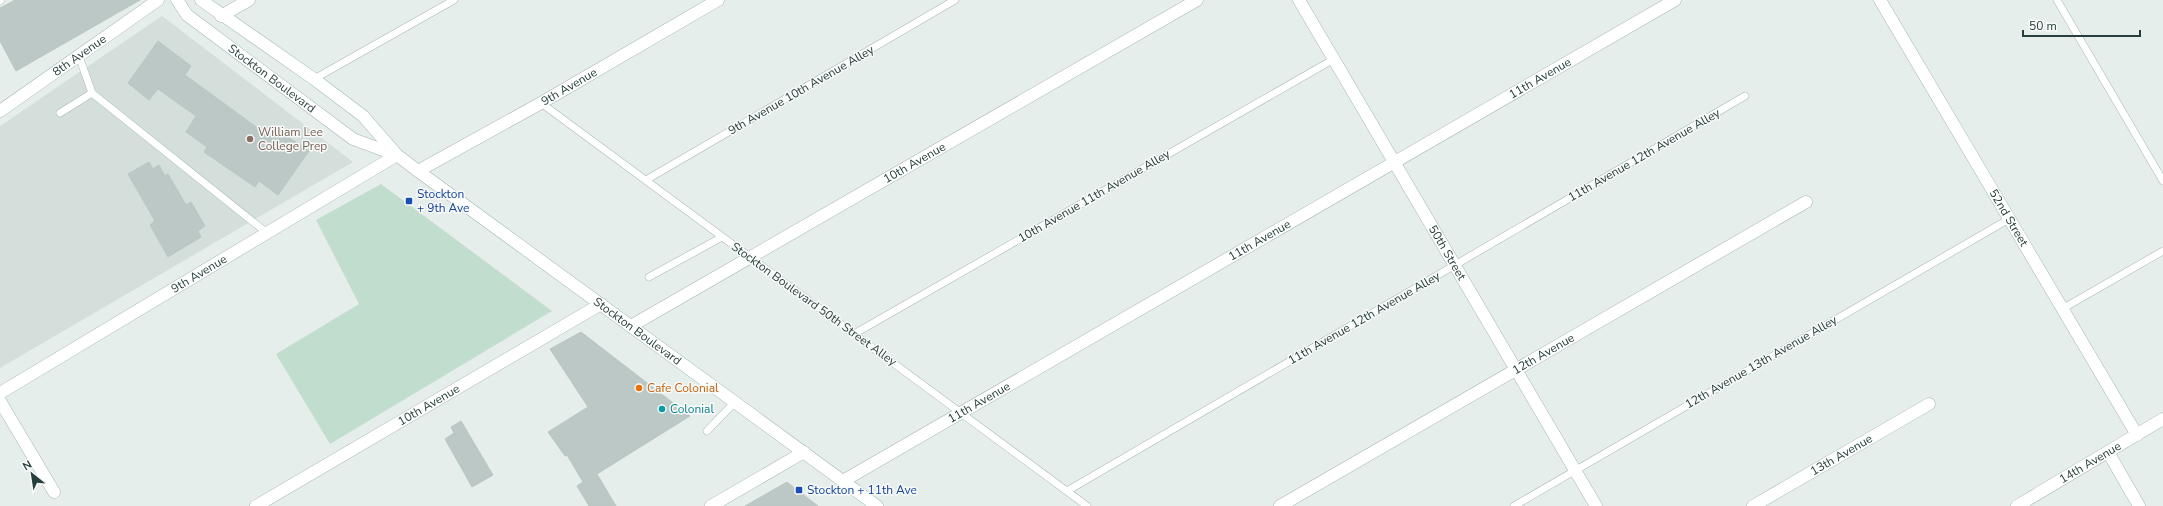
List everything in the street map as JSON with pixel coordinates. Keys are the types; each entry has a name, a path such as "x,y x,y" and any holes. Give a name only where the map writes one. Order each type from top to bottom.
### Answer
{"street":[{"name":"8th Avenue","path":"0,111 158,0"},
{"name":"Stockton Boulevard","path":"177,0 187,15 353,139 398,155"},
{"name":"Stockton Boulevard","path":"201,0 221,16 314,79 363,116 398,155 418,172 878,506"},
{"path":"221,16 249,0"},
{"name":"9th Avenue","path":"418,172 541,103 718,0"},
{"name":"10th Avenue","path":"631,326 1197,0"},
{"name":"50th Street","path":"1299,0 1596,506"},
{"name":"11th Avenue","path":"843,481 1675,0"},
{"name":"52nd Street","path":"1880,0 2137,435"},
{"name":"9th Avenue","path":"0,393 398,155"},
{"name":"12th Avenue","path":"1280,506 1806,202"},
{"name":"10th Avenue","path":"256,506 601,304"},
{"path":"0,401 54,492"},
{"name":"13th Avenue","path":"1753,506 1929,404"},
{"name":"14th Avenue","path":"2016,506 2163,419"},
{"path":"711,506 804,452"},
{"path":"2108,452 2140,506"}],"lane":[{"path":"314,79 454,0"},
{"name":"9th Avenue 10th Avenue Alley","path":"646,180 955,0"},
{"path":"2057,0 2163,181"},
{"path":"79,56 92,93 267,233"},
{"name":"10th Avenue 11th Avenue Alley","path":"854,334 1334,59"},
{"path":"60,113 92,93"},
{"name":"11th Avenue 12th Avenue Alley","path":"1067,491 1745,96"},
{"name":"Stockton Boulevard 50th Street Alley","path":"541,103 1087,506"},
{"name":"12th Avenue 13th Avenue Alley","path":"1514,506 2009,219"},
{"path":"648,278 722,237"},
{"path":"2062,309 2163,251"},
{"path":"707,431 736,402"}],"shaded area":[{"path":"162,16 353,162 0,368 0,126"}],"green space":[{"path":"381,184 552,311 330,444 276,354 359,304 316,220"}],"building":[{"path":"15,0 140,0 16,71 0,41 0,8"},
{"path":"158,41 191,66 185,75 270,137 276,129 309,151 278,195 259,181 255,187 204,152 207,147 186,132 196,116 158,89 149,100 128,83"},
{"path":"149,162 153,169 159,165 165,176 168,174 186,205 191,202 205,226 198,231 201,237 168,257 150,225 155,221 128,174"},
{"path":"581,332 690,416 597,474 616,506 589,506 577,486 583,482 567,455 565,456 548,432 588,407 550,349"},
{"path":"461,421 493,475 472,487 445,439 454,433 451,427"},
{"path":"787,482 818,506 745,506"}],"place":[{"name":"William Lee College Prep","path":"250,139"},
{"name":"Stockton + 9th Ave","path":"409,201"},
{"name":"Cafe Colonial","path":"639,388"},
{"name":"Colonial","path":"662,409"},
{"name":"Stockton + 11th Ave","path":"799,490"}]}
